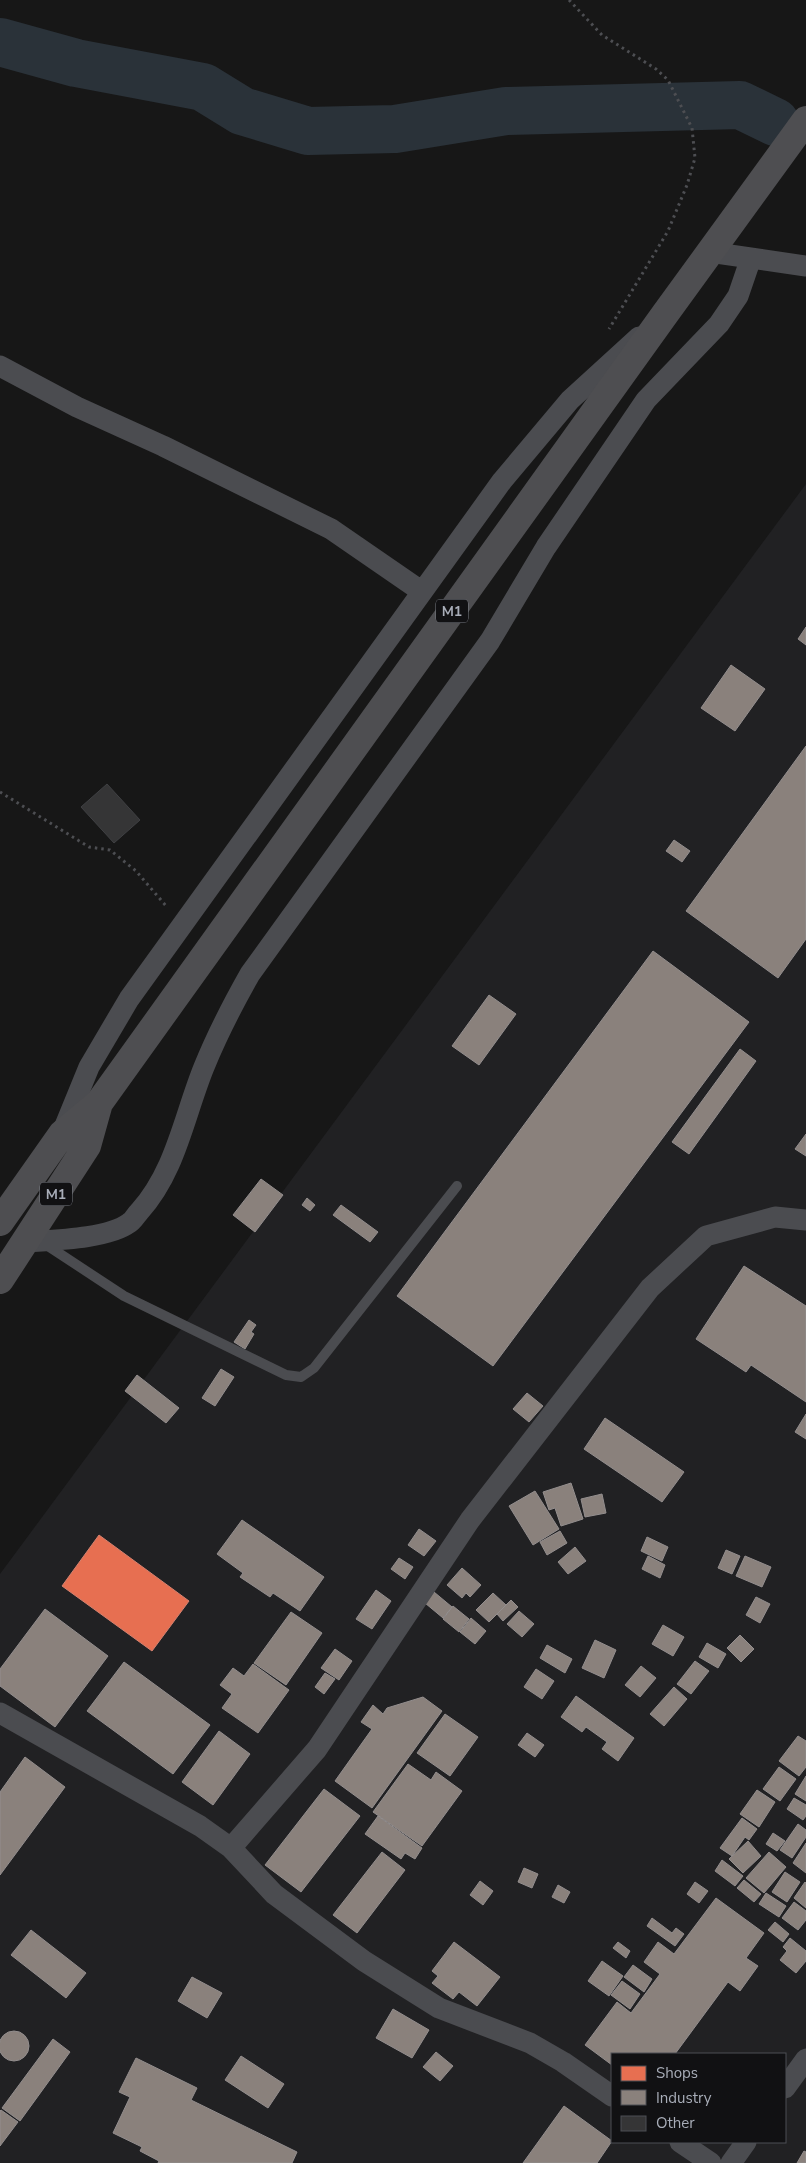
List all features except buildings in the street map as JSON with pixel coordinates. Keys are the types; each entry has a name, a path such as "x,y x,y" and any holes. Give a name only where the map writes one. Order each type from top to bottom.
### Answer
{"highway":[{"name":"M1","path":"0,1222 62,1134 99,1103 709,252 806,120"},
{"name":"M1","path":"0,1280 32,1241 87,1146 99,1103"}],"street":[{"path":"709,252 806,266"},
{"path":"32,1241 105,1234 129,1223 148,1203 165,1175 204,1067 230,1010 250,974 490,641 546,547 646,400 720,324 738,296 751,258"},
{"path":"62,1134 89,1067 129,999 421,591 502,481 570,400 665,314"},
{"path":"0,366 77,408 163,446 331,529 421,591"},
{"path":"231,1848 317,1749 470,1520 650,1288 706,1236 775,1217 806,1220"},
{"path":"0,1713 200,1826 231,1848 274,1894 364,1961 439,2008 530,2043 611,2095"},
{"path":"786,2087 806,2059"},
{"path":"681,2143 711,2163"},
{"path":"731,2163 745,2143"}],"lane":[{"path":"32,1241 124,1296 286,1375 301,1377 314,1368 457,1186"}],"path":[{"path":"569,0 602,35 656,69 668,80 692,128 695,158 687,185 668,231 605,336"},
{"path":"0,792 89,848 110,850 136,871 182,925"}],"shaded area":[{"path":"806,484 806,2163 0,2163 0,1574"}],"waterway":[{"path":"0,42 76,63 203,87 242,111 308,131 395,129 506,111 740,105 775,122"}]}
